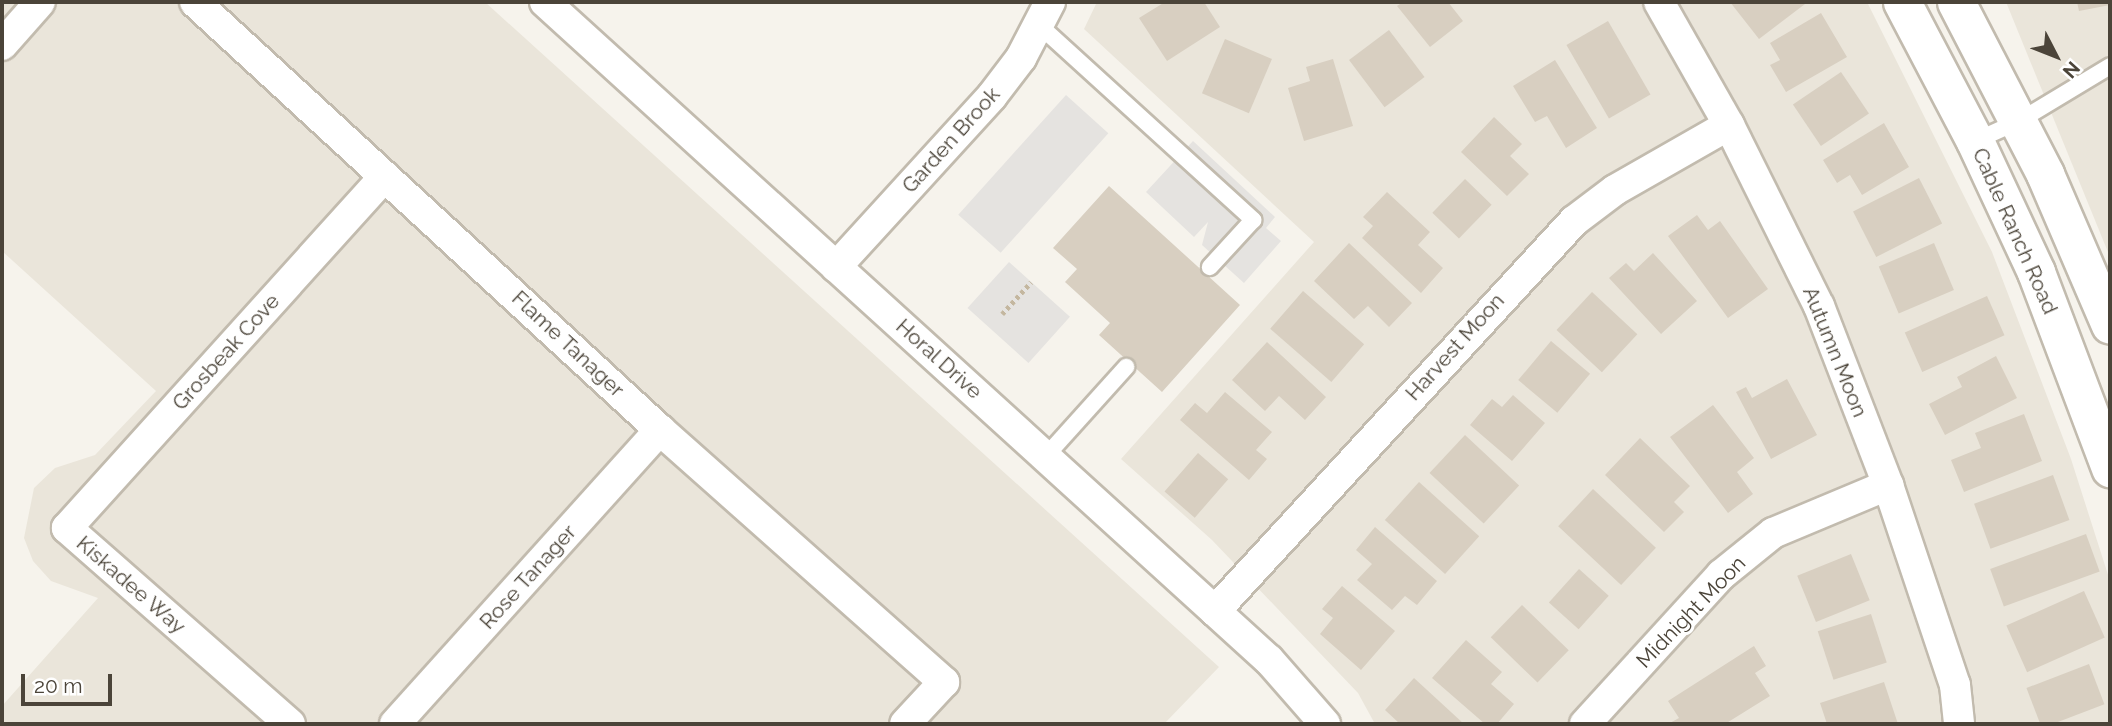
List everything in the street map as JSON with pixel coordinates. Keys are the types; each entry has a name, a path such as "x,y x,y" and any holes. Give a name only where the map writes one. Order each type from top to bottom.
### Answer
{"street":[{"path":"2,45 40,2"},
{"name":"Flame Tanager","path":"195,2 660,430 944,682 905,724"},
{"name":"Horal Drive","path":"545,2 1269,660 1325,724"},
{"name":"Autumn Moon","path":"1659,2 1729,125 1819,306 1888,485 1955,685 1959,724"},
{"name":"Cable Ranch Road","path":"1902,2 1975,141 2056,321 2110,468"},
{"path":"1956,2 2019,121 2110,325"},
{"name":"Garden Brook","path":"836,267 992,96 1045,13"},
{"name":"Harvest Moon","path":"1215,611 1574,221 1615,190 1729,125"},
{"name":"Grosbeak Cove","path":"67,528 385,176"},
{"name":"Rose Tanager","path":"395,724 660,430"},
{"name":"Midnight Moon","path":"1585,724 1721,575 1773,533 1888,485"},
{"name":"Kiskadee Way","path":"67,528 290,724"}],"lane":[{"path":"1045,13 1253,220 1210,267"},
{"path":"1975,141 2019,121 2110,66"},
{"path":"1046,456 1126,368"}],"path":[{"path":"1002,313 1031,282"}],"shaded area":[{"path":"2,2 485,2 1219,667 1164,724 4,724 2,706 98,598 51,581 33,561 24,538 34,488 55,468 95,455 156,391 2,251"},
{"path":"1097,2 1867,2 1992,252 2071,459 2110,581 2110,724 1375,724 1358,693 1212,540 1121,459 1314,242 1084,29"},
{"path":"2006,2 2110,2 2110,257"},
{"path":"1066,95 1108,133 1001,253 958,215"},
{"path":"1193,141 1275,217 1266,228 1281,241 1244,283 1202,245 1208,222 1194,237 1146,192"},
{"path":"1009,262 1070,317 1028,363 968,308"}],"building":[{"path":"1165,2 1204,2 1220,27 1167,61 1139,18"},
{"path":"1403,2 1448,2 1463,21 1430,47 1397,6"},
{"path":"1730,2 1804,2 1805,4 1759,39"},
{"path":"2077,2 2110,2 2110,5 2079,11"},
{"path":"1821,13 1847,57 1786,92 1770,65 1780,60 1770,43"},
{"path":"1608,21 1650,95 1609,119 1566,45"},
{"path":"1389,30 1425,77 1385,107 1349,60"},
{"path":"1225,39 1272,59 1249,113 1202,93"},
{"path":"1333,59 1353,126 1304,141 1288,88 1310,81 1306,67"},
{"path":"1555,60 1597,128 1566,148 1547,116 1535,122 1513,86"},
{"path":"1841,72 1869,113 1821,146 1793,104"},
{"path":"1494,117 1522,144 1510,156 1529,174 1507,196 1461,152"},
{"path":"1884,123 1909,167 1862,195 1850,175 1837,183 1823,160"},
{"path":"1919,178 1942,223 1876,257 1853,212"},
{"path":"1465,179 1492,205 1459,239 1432,213"},
{"path":"1109,186 1240,305 1162,392 1099,335 1110,323 1065,282 1077,269 1053,248"},
{"path":"1387,192 1430,232 1418,245 1443,268 1421,293 1362,238 1373,226 1363,217"},
{"path":"1697,215 1708,230 1720,221 1768,289 1728,318 1668,236"},
{"path":"1349,243 1412,303 1389,327 1368,306 1354,319 1314,281"},
{"path":"1934,243 1954,290 1899,313 1879,266"},
{"path":"1653,253 1697,301 1661,334 1609,278 1626,263 1634,271"},
{"path":"1303,291 1364,344 1331,382 1270,329"},
{"path":"1592,292 1637,334 1602,372 1557,330"},
{"path":"1987,296 2004,335 1922,372 1905,333"},
{"path":"1551,341 1590,374 1557,413 1518,380"},
{"path":"1267,342 1326,397 1305,420 1279,396 1265,411 1232,380"},
{"path":"1996,356 2017,398 1945,435 1929,404 1962,387 1957,377"},
{"path":"1787,379 1817,435 1771,459 1736,392 1746,387 1752,398"},
{"path":"1225,392 1272,432 1256,450 1267,459 1249,480 1180,420 1195,403 1207,413"},
{"path":"1513,395 1545,423 1512,461 1470,425 1492,399 1502,407"},
{"path":"1713,405 1754,458 1737,472 1753,494 1728,513 1670,437"},
{"path":"2024,414 2042,461 1964,492 1951,460 1981,448 1975,433"},
{"path":"1465,435 1519,485 1484,523 1430,473"},
{"path":"1640,438 1690,486 1674,502 1684,512 1664,532 1605,475"},
{"path":"1198,453 1228,479 1195,518 1165,491"},
{"path":"2053,475 2069,520 1990,549 1974,504"},
{"path":"1419,482 1479,536 1445,574 1385,520"},
{"path":"1593,489 1656,548 1621,585 1558,526"},
{"path":"1375,527 1437,581 1417,605 1405,596 1392,610 1357,580 1372,564 1356,550"},
{"path":"2086,534 2100,572 2004,606 1990,569"},
{"path":"1851,554 1870,600 1816,622 1797,576"},
{"path":"1579,569 1609,596 1579,629 1549,602"},
{"path":"1342,586 1395,631 1361,670 1320,634 1333,618 1322,609"},
{"path":"2084,591 2105,638 2027,672 2006,626"},
{"path":"1522,605 1569,650 1537,683 1491,637"},
{"path":"1871,614 1887,663 1834,680 1818,631"},
{"path":"1466,640 1502,672 1491,684 1514,704 1497,724 1485,724 1432,678"},
{"path":"1754,646 1766,666 1755,673 1770,696 1725,724 1668,724 1679,718 1668,701"},
{"path":"2089,664 2104,704 2053,724 2040,724 2026,688"},
{"path":"1414,678 1464,724 1400,724 1385,710"},
{"path":"1884,682 1898,724 1827,724 1820,703"}]}
